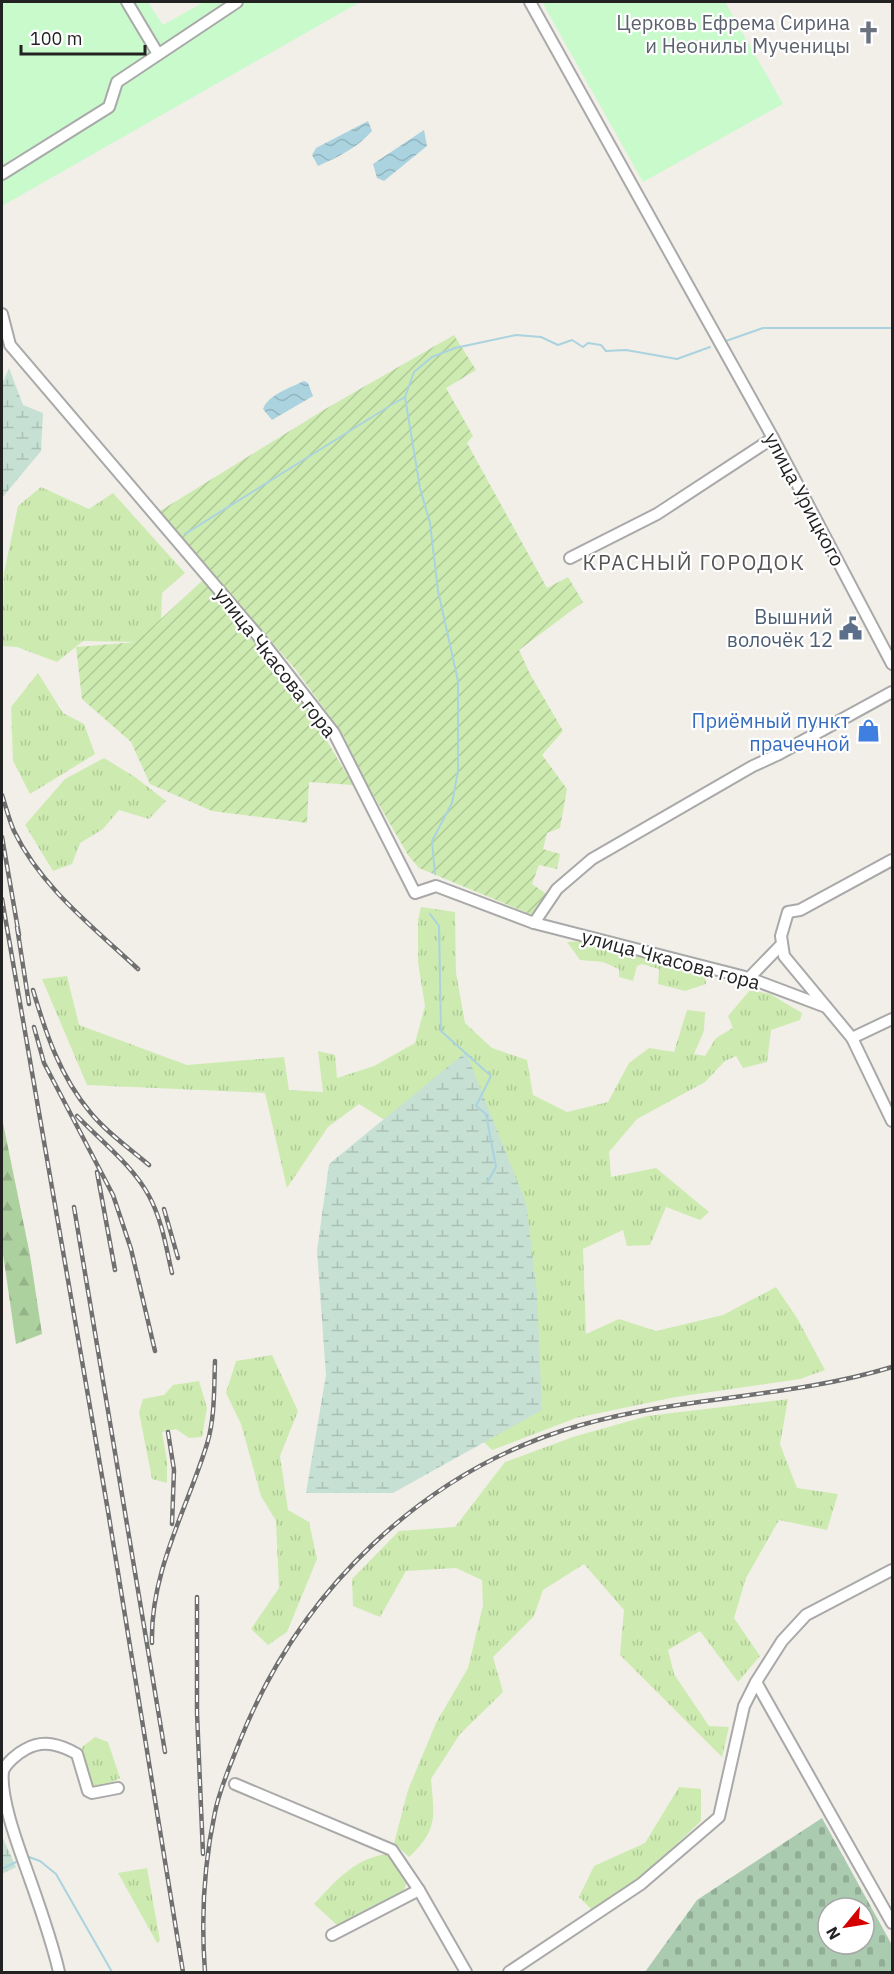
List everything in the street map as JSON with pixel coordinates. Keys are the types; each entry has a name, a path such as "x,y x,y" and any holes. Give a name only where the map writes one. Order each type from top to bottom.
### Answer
{"street":[{"path":"127,2 158,54"},
{"path":"2,174 109,107 117,82 237,2"},
{"name":"улица Урицкого","path":"530,2 772,438 892,664"},
{"name":"улица Чкасова гора","path":"2,314 10,345 259,637 334,733 415,893 436,886 534,923 749,978 826,1006"},
{"path":"570,558 657,514 772,438"},
{"path":"534,923 557,889 592,859 753,766 892,692"},
{"path":"892,860 800,910 789,912 783,922 780,946 789,966 852,1038 892,1121"},
{"path":"749,978 780,946"},
{"path":"852,1038 892,1019"},
{"path":"509,1972 641,1884 719,1817 744,1706 782,1641 806,1615 892,1570"},
{"path":"756,1682 892,1923"},
{"path":"59,1972 25,1865 14,1840 2,1796 2,1772 11,1760 26,1749 47,1743 62,1746 77,1754 88,1791 92,1793 118,1788"},
{"path":"235,1784 392,1850 419,1890 466,1972"},
{"path":"332,1935 419,1890"}],"green space":[{"path":"2,2 148,2 163,25 204,2 360,2 2,206"},
{"path":"542,2 725,2 783,104 643,182"},
{"path":"454,335 476,370 446,388 473,436 467,443 547,588 568,577 583,602 519,650 563,731 542,755 567,789 560,828 547,833 543,849 560,854 557,869 539,865 532,884 548,895 536,912 530,914 419,868 408,855 367,784 342,733 296,670 160,511 327,408"},
{"path":"9,368 23,405 43,413 41,451 2,498 2,384"},
{"path":"41,487 89,509 113,493 185,573 162,593 161,621 138,642 83,641 57,662 17,647 2,646 4,573 18,506"},
{"path":"204,579 271,657 331,736 327,741 353,785 309,782 307,823 212,811 150,784 131,742 82,699 76,647 136,642"},
{"path":"38,673 63,713 84,724 95,754 30,794 13,761 11,707"},
{"path":"104,758 135,777 166,801 149,819 119,810 103,829 80,843 72,864 53,871 25,825 65,779"},
{"path":"421,907 455,912 456,973 465,1023 492,1048 527,1060 533,1095 567,1112 608,1102 629,1063 649,1048 674,1052 687,1010 705,1012 704,1031 694,1054 705,1056 716,1038 733,1028 728,1016 750,990 770,994 802,1013 800,1020 771,1030 767,1062 743,1068 736,1056 725,1061 705,1082 637,1119 609,1152 611,1177 656,1168 709,1212 700,1220 666,1207 650,1245 627,1246 623,1230 583,1249 586,1334 619,1319 656,1331 723,1315 776,1287 797,1318 825,1370 800,1379 676,1397 576,1418 492,1450 456,1415 429,1148 359,1104 328,1127 287,1188 265,1093 87,1085 42,979 67,976 79,1025 187,1065 284,1057 289,1090 323,1092 318,1051 335,1055 337,1078 374,1066 415,1043 425,1006 418,962 418,920"},
{"path":"586,941 705,975 706,984 685,991 658,984 659,969 642,964 637,966 633,981 619,977 619,969 603,962 580,960 567,942"},
{"path":"466,1052 526,1203 537,1292 542,1410 393,1493 306,1493 326,1375 317,1251 329,1164"},
{"path":"2,1118 30,1255 42,1334 16,1344 2,1247"},
{"path":"272,1355 298,1411 280,1456 288,1510 309,1522 317,1559 287,1632 268,1645 251,1629 279,1588 276,1521 261,1496 241,1424 226,1393 236,1361"},
{"path":"199,1381 207,1408 202,1437 189,1438 176,1429 162,1432 167,1461 167,1483 152,1479 139,1412 143,1399 164,1395 173,1385"},
{"path":"788,1399 780,1444 797,1488 838,1494 827,1530 779,1520 746,1578 734,1618 760,1656 738,1682 700,1631 668,1650 674,1674 709,1726 729,1727 722,1757 620,1655 624,1610 584,1564 543,1590 534,1616 493,1657 503,1692 460,1734 431,1779 433,1813 430,1830 409,1857 394,1843 408,1790 436,1723 468,1668 483,1605 482,1580 456,1568 406,1571 380,1617 353,1606 352,1579 399,1531 455,1527 505,1462 573,1437 647,1416"},
{"path":"95,1737 108,1742 120,1778 102,1788 90,1789 84,1768 82,1747"},
{"path":"679,1787 701,1789 701,1821 647,1872 592,1910 579,1897 594,1866 645,1843"},
{"path":"822,1818 865,1896 816,1896 816,1956 876,1956 876,1916 892,1945 892,1972 645,1972 697,1900"},
{"path":"2,1836 16,1867 2,1874"},
{"path":"390,1854 407,1882 404,1890 337,1925 314,1904 357,1865 367,1859"},
{"path":"147,1868 160,1941 157,1943 118,1873"}],"water":[{"path":"368,121 372,131 366,137 347,151 318,166 312,155 316,148"},
{"path":"424,130 427,146 384,181 377,178 373,164"},
{"path":"304,381 308,383 313,396 272,420 263,409 270,399"}],"waterway":[{"path":"723,342 763,328 892,328"},
{"path":"435,874 432,841 452,803 458,771 458,681 438,591 430,523 420,488 405,397 414,372 432,357 455,348 516,335 541,337 558,345 572,340 583,347 588,343 601,345 606,351 626,350 677,359 710,347"},
{"path":"391,405 405,397"},
{"path":"185,534 388,407"},
{"path":"430,914 439,926 441,1031 491,1076 476,1106 486,1114 496,1167 488,1181"},
{"path":"29,1857 40,1861 56,1874 112,1972"},
{"path":"2,1869 16,1862"}],"railway":[{"path":"2,795 14,831 38,870 86,922 138,969"},
{"path":"2,837 19,935"},
{"path":"2,899 108,1511 183,1972"},
{"path":"17,927 29,1004"},
{"path":"33,990 55,1054 79,1098 103,1126 149,1165"},
{"path":"34,1027 44,1063 113,1195 131,1249 155,1351"},
{"path":"77,1116 126,1164 149,1196 166,1244 172,1273"},
{"path":"97,1172 115,1270"},
{"path":"74,1207 165,1752"},
{"path":"164,1209 178,1258"},
{"path":"152,1643 153,1617 163,1566 210,1434 214,1403 215,1361"},
{"path":"205,1972 203,1932 206,1872 211,1832 222,1786 264,1688 295,1636 331,1588 373,1544 419,1505 469,1472 523,1445 581,1425 658,1408 815,1385 892,1367"},
{"path":"168,1432 174,1470 172,1524"},
{"path":"197,1597 197,1713 203,1854"}],"place":[{"name":"Церковь Ефрема Сирина и Неонилы Мученицы","path":"868,33"},
{"name":"Вышний волочёк 12","path":"851,628"},
{"name":"Приёмный пункт прачечной","path":"868,731"}],"district":[{"name":"КРАСНЫЙ ГОРОДОК","path":"694,562"}]}
